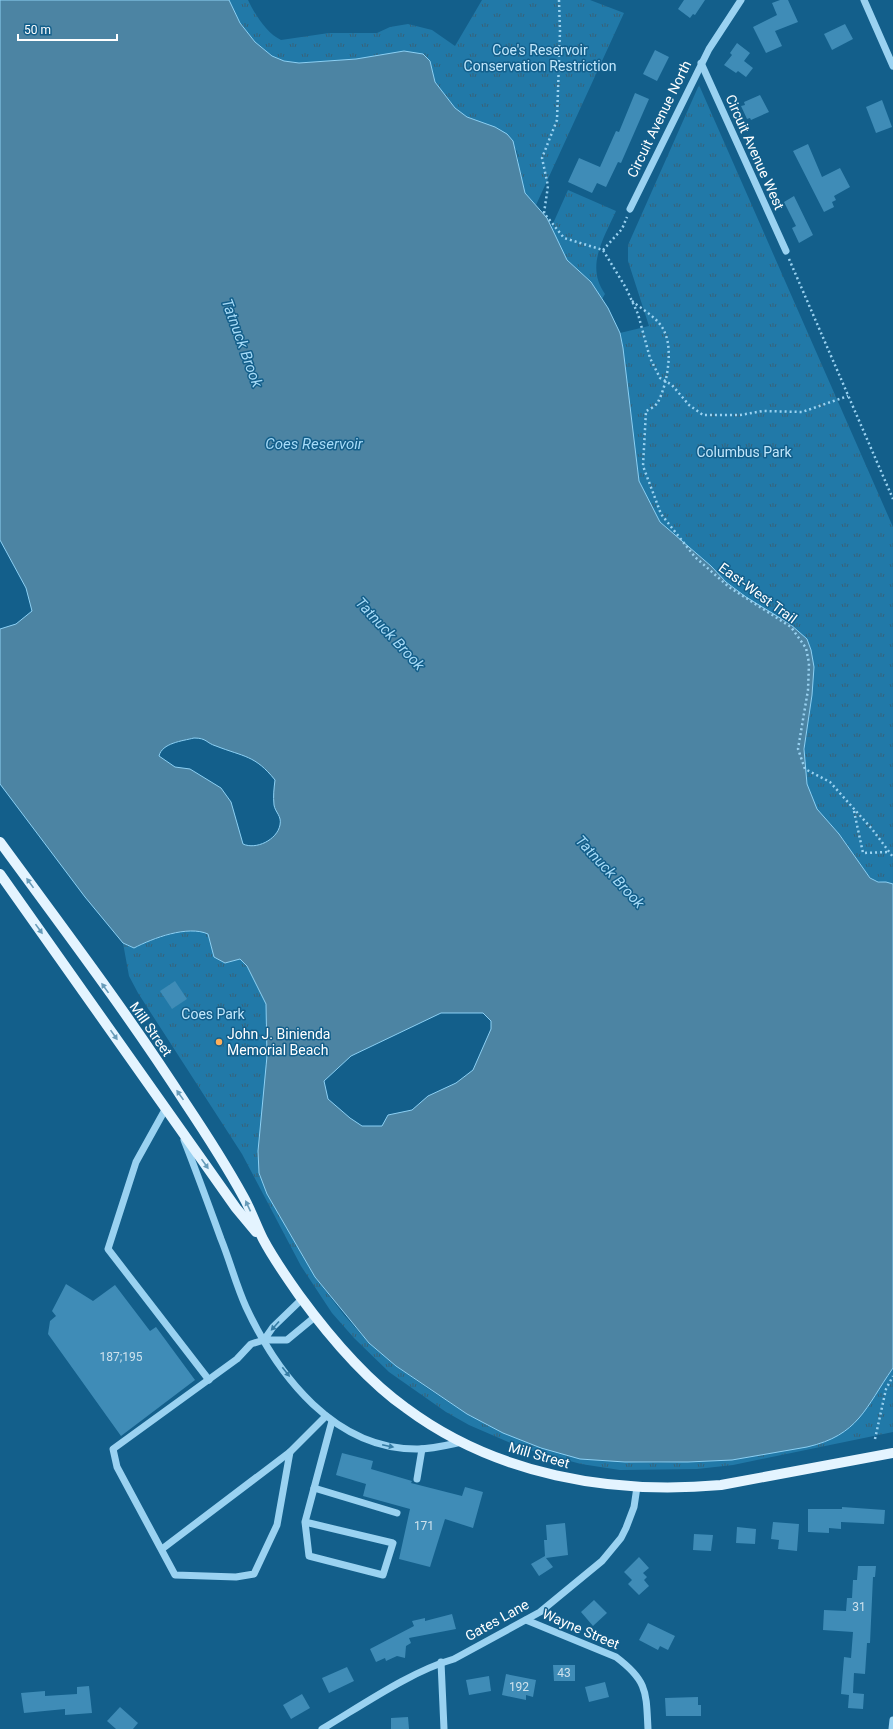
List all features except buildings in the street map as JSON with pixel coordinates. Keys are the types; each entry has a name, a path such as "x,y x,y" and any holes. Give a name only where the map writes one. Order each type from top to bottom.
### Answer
{"main road":[{"name":"Mill Street","path":"0,842 185,1103 244,1196 264,1241"},
{"name":"Mill Street","path":"0,874 236,1208 264,1241 302,1299 345,1351 374,1381 400,1404 441,1431 520,1466 558,1476 597,1483 637,1487 686,1488 721,1485 893,1453"}],"street":[{"name":"Circuit Avenue North","path":"630,209 701,63 741,0"},
{"path":"864,0 893,66"},
{"name":"Circuit Avenue West","path":"701,63 786,251"},
{"path":"166,1108 136,1162 108,1249 209,1380"},
{"path":"179,1126 239,1290 264,1340 286,1373 311,1403 332,1422 358,1437 374,1443 403,1448 422,1449 463,1442"},
{"path":"264,1340 273,1328 302,1299"},
{"path":"290,1452 277,1525 254,1574 236,1576 175,1575 117,1467 113,1450 237,1360 251,1344 264,1340 287,1340 316,1316"},
{"path":"162,1549 290,1452 326,1416"},
{"path":"305,1522 393,1543 383,1575 309,1556 305,1522 332,1422"},
{"path":"417,1479 422,1449"},
{"name":"Gates Lane","path":"322,1729 416,1675 441,1662 454,1659 540,1612 602,1561 615,1546 630,1518 637,1487"},
{"path":"314,1488 396,1513"},
{"name":"Wayne Street","path":"526,1620 616,1658 628,1666 638,1676 644,1687 648,1729"},
{"path":"441,1662 444,1729"},
{"path":"892,1729 893,1720"}],"path":[{"path":"559,0 560,31 557,120 542,158 548,186 544,213 564,238 603,250 638,314 650,358 660,378 672,386 689,405 703,415 740,415 763,411 802,412 848,396"},
{"path":"603,250 622,229 630,209"},
{"path":"786,251 893,499"},
{"name":"East-West Trail","path":"632,301 653,317 665,332 668,350 668,369 665,381 657,403 646,411 642,466 661,514 695,557 729,587 791,627 806,648 808,663 808,690 798,749 805,769 830,782 854,811 872,829 893,857"},
{"path":"854,811 863,853 889,852"},
{"path":"875,1439 886,1389 893,1376"}],"green space":[{"name":"Coe's Reservoir Conservation Restriction","path":"229,0 248,0 257,17 266,28 281,40 329,33 377,33 390,27 408,24 432,30 455,46 482,0 590,0 624,13 536,205 525,193 521,180 517,151 495,127 467,117 455,108 435,82 430,61 404,51 356,59 299,63 284,61 272,56 255,42 240,23"},
{"name":"Columbus Park","path":"699,85 893,527 893,884 872,879 866,873 840,835 817,809 810,796 806,783 804,754 812,695 746,597 726,582 711,566 660,522 639,481 620,333 649,326 628,261 628,245"},
{"path":"568,190 616,211 598,252 597,273 599,284 605,294 602,299 591,282 567,260 551,228"},
{"name":"Coes Park","path":"199,930 208,934 214,957 225,963 240,959 247,966 266,1004 267,1056 259,1173 267,1194 315,1277 344,1315 369,1343 396,1366 467,1414 503,1433 541,1448 625,1462 658,1463 732,1460 768,1454 881,1385 893,1368 893,1432 733,1465 697,1469 620,1470 581,1464 522,1448 469,1425 446,1412 389,1372 354,1338 332,1313 301,1266 242,1154 138,993 129,976 123,943 134,948 166,936"}],"water":[{"name":"Coes Reservoir","path":"0,0 229,0 240,23 255,42 272,56 284,61 299,63 356,59 404,51 423,54 430,61 435,82 455,108 467,117 495,127 507,134 513,141 525,193 547,218 567,260 591,282 608,308 620,333 639,481 660,522 711,566 726,582 746,597 790,624 807,639 811,650 814,667 812,695 804,749 807,784 817,809 839,834 870,878 878,882 893,884 893,1368 859,1418 850,1427 824,1442 807,1447 732,1460 625,1462 580,1459 541,1448 503,1433 467,1414 396,1366 369,1343 315,1277 267,1194 259,1173 258,1151 267,1056 266,1004 247,966 240,959 225,963 214,957 208,934 200,932 191,931 171,934 151,940 134,948 123,943 85,897 0,784 0,629 16,624 32,611 26,588 0,540","holes":["194,738 204,740 255,761 275,780 274,805 279,817 280,825 275,835 270,839 260,845 248,846 243,844 231,802 221,788 190,769 175,767 159,756 168,745","441,1013 483,1013 491,1021 491,1029 473,1070 456,1083 428,1096 412,1110 388,1115 382,1126 362,1126 328,1099 324,1081 351,1056"]}],"place":[{"name":"John J. Binienda Memorial Beach","path":"219,1042"}],"water label":[{"name":"Tatnuck Brook","path":"242,343"},
{"name":"Tatnuck Brook","path":"390,634"},
{"name":"Tatnuck Brook","path":"610,872"}]}
